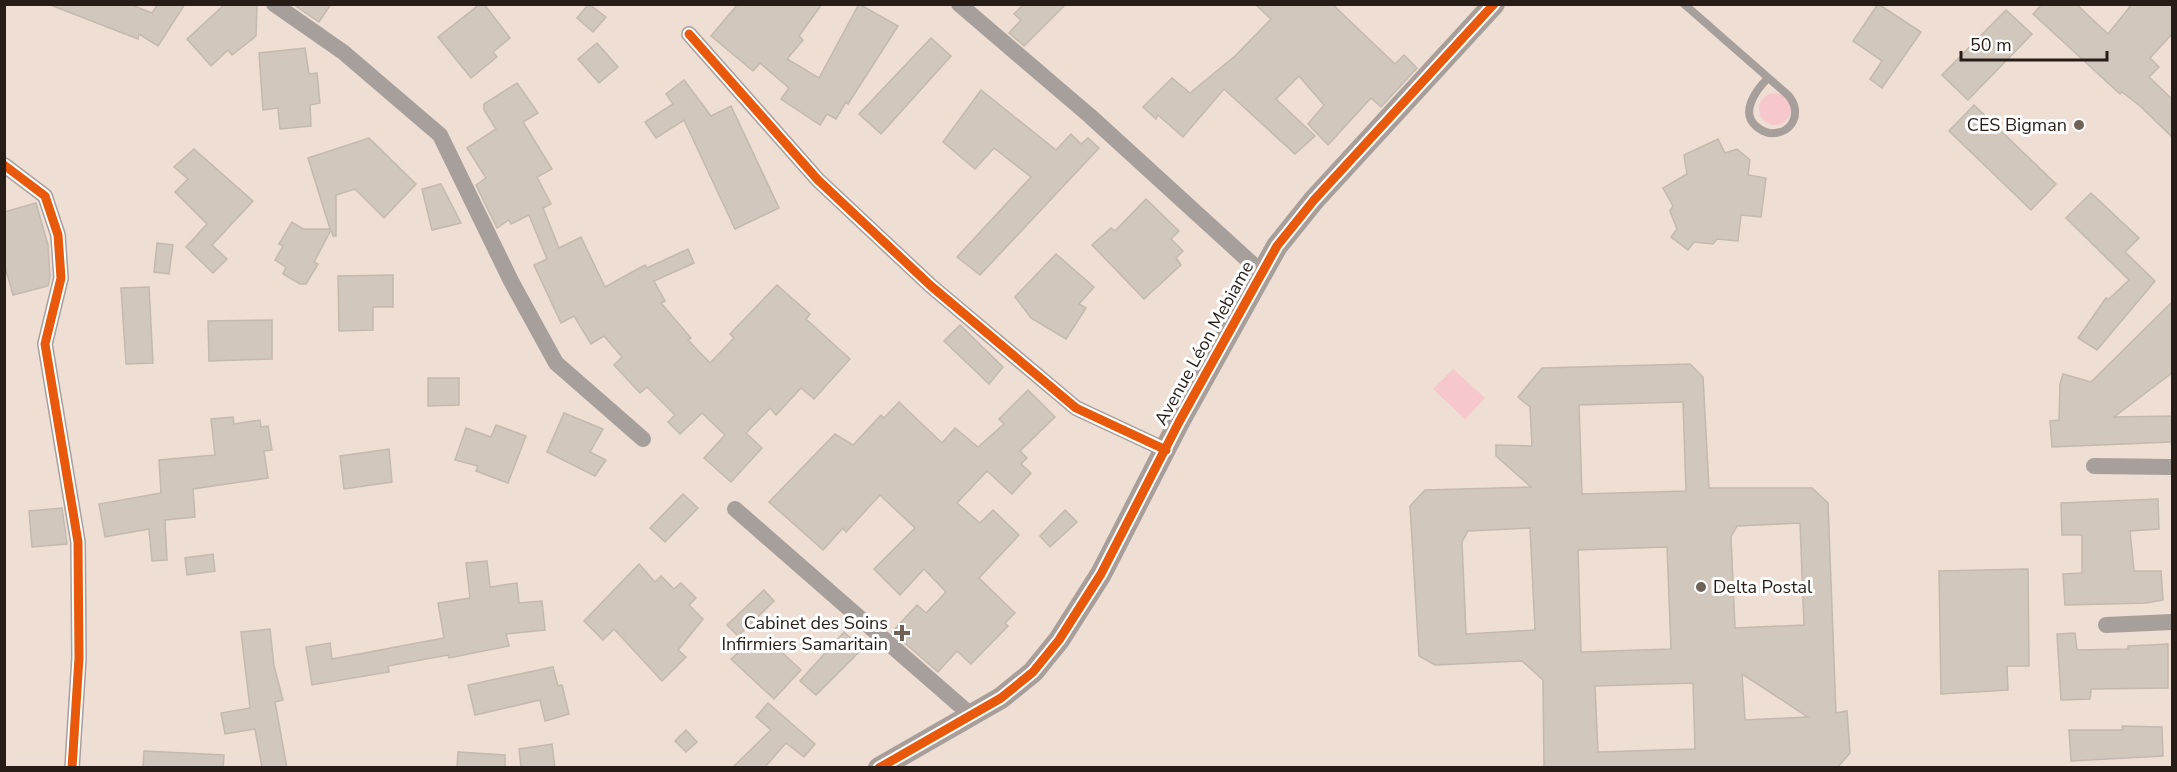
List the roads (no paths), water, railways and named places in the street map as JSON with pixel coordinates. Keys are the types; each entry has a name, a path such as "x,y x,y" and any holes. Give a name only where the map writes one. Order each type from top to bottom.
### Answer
{"street":[{"path":"274,4 343,52 440,135 511,280 556,363 643,440"},
{"path":"959,4 976,11 1261,272"},
{"name":"Avenue Léon Mebiame","path":"879,768 1001,698 1033,672 1059,640 1101,574 1261,272 1277,246 1314,200 1494,4"},
{"path":"689,34 818,180 931,286 1076,408 1166,450"},
{"path":"4,165 45,196 58,235 61,278 45,344 78,542 79,658 72,768"},
{"path":"2094,466 2172,467"},
{"path":"735,509 972,716"},
{"path":"2106,625 2172,622"}],"lane":[{"path":"1684,4 1768,78 1793,101 1797,113 1790,126 1777,133 1764,132 1752,123 1748,106 1760,85 1768,78"}],"place":[{"name":"CES Bigman","path":"2079,125"},
{"name":"Delta Postal","path":"1701,587"},
{"name":"Cabinet des Soins Infirmiers Samaritain","path":"902,633"}]}
